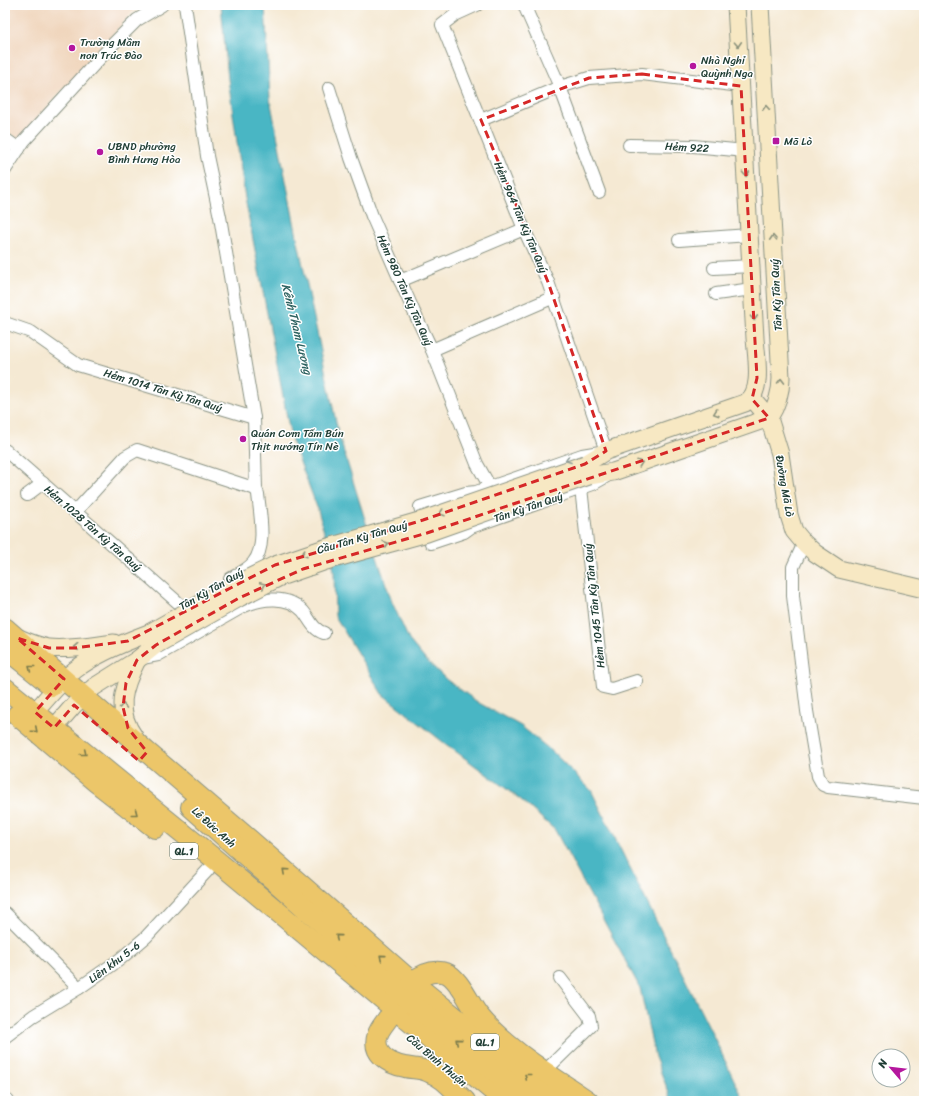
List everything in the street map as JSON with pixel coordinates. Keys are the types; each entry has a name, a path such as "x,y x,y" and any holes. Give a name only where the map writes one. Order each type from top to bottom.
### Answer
{"highway":[{"name":"Lê Đức Anh","path":"9,638 78,701 143,756 250,840 412,982"},
{"name":"QL.1","path":"5,688 54,728 388,1018"},
{"name":"QL.1","path":"5,705 96,782 213,866 531,1101"},
{"name":"Lê Đức Anh","path":"143,756 415,1016"},
{"path":"412,982 421,975 430,972 446,973 458,984 479,1016 491,1029 508,1044 588,1101"},
{"name":"QL.1","path":"412,982 558,1101"},
{"name":"Cầu Bình Thuận","path":"415,1016 505,1101"},
{"path":"388,1018 376,1040 380,1054 394,1064 435,1074 444,1080 465,1101"},
{"name":"Cầu Bình Thuận","path":"388,1018 487,1101"}],"main road":[{"path":"736,5 757,378 756,390 752,398"},
{"name":"Tân Kỳ Tân Quý","path":"585,476 613,472 769,418 777,403 781,386 781,378 760,5"},
{"name":"Tân Kỳ Tân Quý","path":"585,476 606,451 745,403 752,398"},
{"name":"Đường Mã Lò","path":"752,398 769,418 780,454 789,515 794,531 804,543 815,553 839,569 924,589"},
{"name":"Cầu Tân Kỳ Tân Quý","path":"152,639 280,577 326,561 427,533 585,476"},
{"path":"9,638 49,648 75,648 128,641"},
{"path":"143,756 125,722 123,715 124,695 126,683 137,660 152,639"},
{"name":"Tân Kỳ Tân Quý","path":"34,712 74,670 85,663 128,641 152,639"},
{"path":"54,728 78,701 94,688 137,660"}],"street":[{"path":"5,170 24,140 137,20 162,5"},
{"path":"75,512 125,457 137,450 257,492 254,418 220,217 207,156 185,5"},
{"name":"Hẻm 964 Tân Kỳ Tân Quý","path":"477,5 455,15 442,25 524,228 554,297 606,451"},
{"path":"524,5 560,87 599,192"},
{"path":"481,120 560,87 589,78 642,74 741,86"},
{"name":"Hẻm 980 Tân Kỳ Tân Quý","path":"329,88 351,158 372,216 432,350 477,464 490,487"},
{"path":"5,139 19,149"},
{"name":"Hẻm 922","path":"628,145 693,146 745,151"},
{"path":"400,281 524,228"},
{"path":"679,240 749,235"},
{"path":"714,268 751,266"},
{"path":"716,294 752,289"},
{"path":"432,350 554,297"},
{"name":"Hẻm 1014 Tân Kỳ Tân Quý","path":"5,323 31,332 78,365 254,418"},
{"name":"Hẻm 1028 Tân Kỳ Tân Quý","path":"5,450 182,606"},
{"name":"Tân Kỳ Tân Quý","path":"585,476 471,527 464,532 431,543 420,508 466,493 476,492 582,455 606,451"},
{"name":"Hẻm 1045 Tân Kỳ Tân Quý","path":"585,476 603,687 612,689 638,681"},
{"path":"27,496 43,483"},
{"name":"Tân Kỳ Tân Quý","path":"128,641 143,628 248,568 257,558 261,546 257,492"},
{"path":"804,543 793,567 793,596 807,711 818,776 823,785 828,788 924,798"},
{"path":"137,660 158,655 244,606 258,600 282,600 296,605 305,614 314,627 324,633"},
{"name":"Liên khu 5-6","path":"5,1037 33,1016 79,988 120,960 146,937 213,866"},
{"path":"5,913 79,988"},
{"path":"545,1071 591,1026 589,1016 560,978"}],"highlighted area":[{"path":"642,74 741,86 757,378 752,399 769,418 427,533 303,569 239,598 156,645 137,660 126,683 123,707 128,728 147,752 139,761 74,705 54,728 35,712 64,679 17,638 49,648 75,648 128,641 275,565 423,520 585,464 606,451 548,282 481,120 589,78"}],"shaded area":[{"path":"5,5 139,5 18,139 5,129"}],"water":[{"name":"Kênh Tham Lương","path":"221,5 265,5 270,99 298,242 339,436 392,602 409,640 423,657 447,680 479,703 521,726 554,753 591,790 711,1031 744,1101 672,1101 655,1057 640,988 555,830 520,799 443,742 382,694 335,616 334,571 332,561 318,510 291,438 245,198 228,79"}],"place":[{"name":"Trường Mầm non Trúc Đào","path":"72,48"},
{"name":"Nhà Nghỉ Quỳnh Nga","path":"693,66"},
{"name":"Mã Lò","path":"776,141"},
{"name":"UBND phường Bình Hưng Hòa","path":"100,152"},
{"name":"Quán Cơm Tấm Bún Thịt nướng Tín Nè","path":"243,439"}]}
